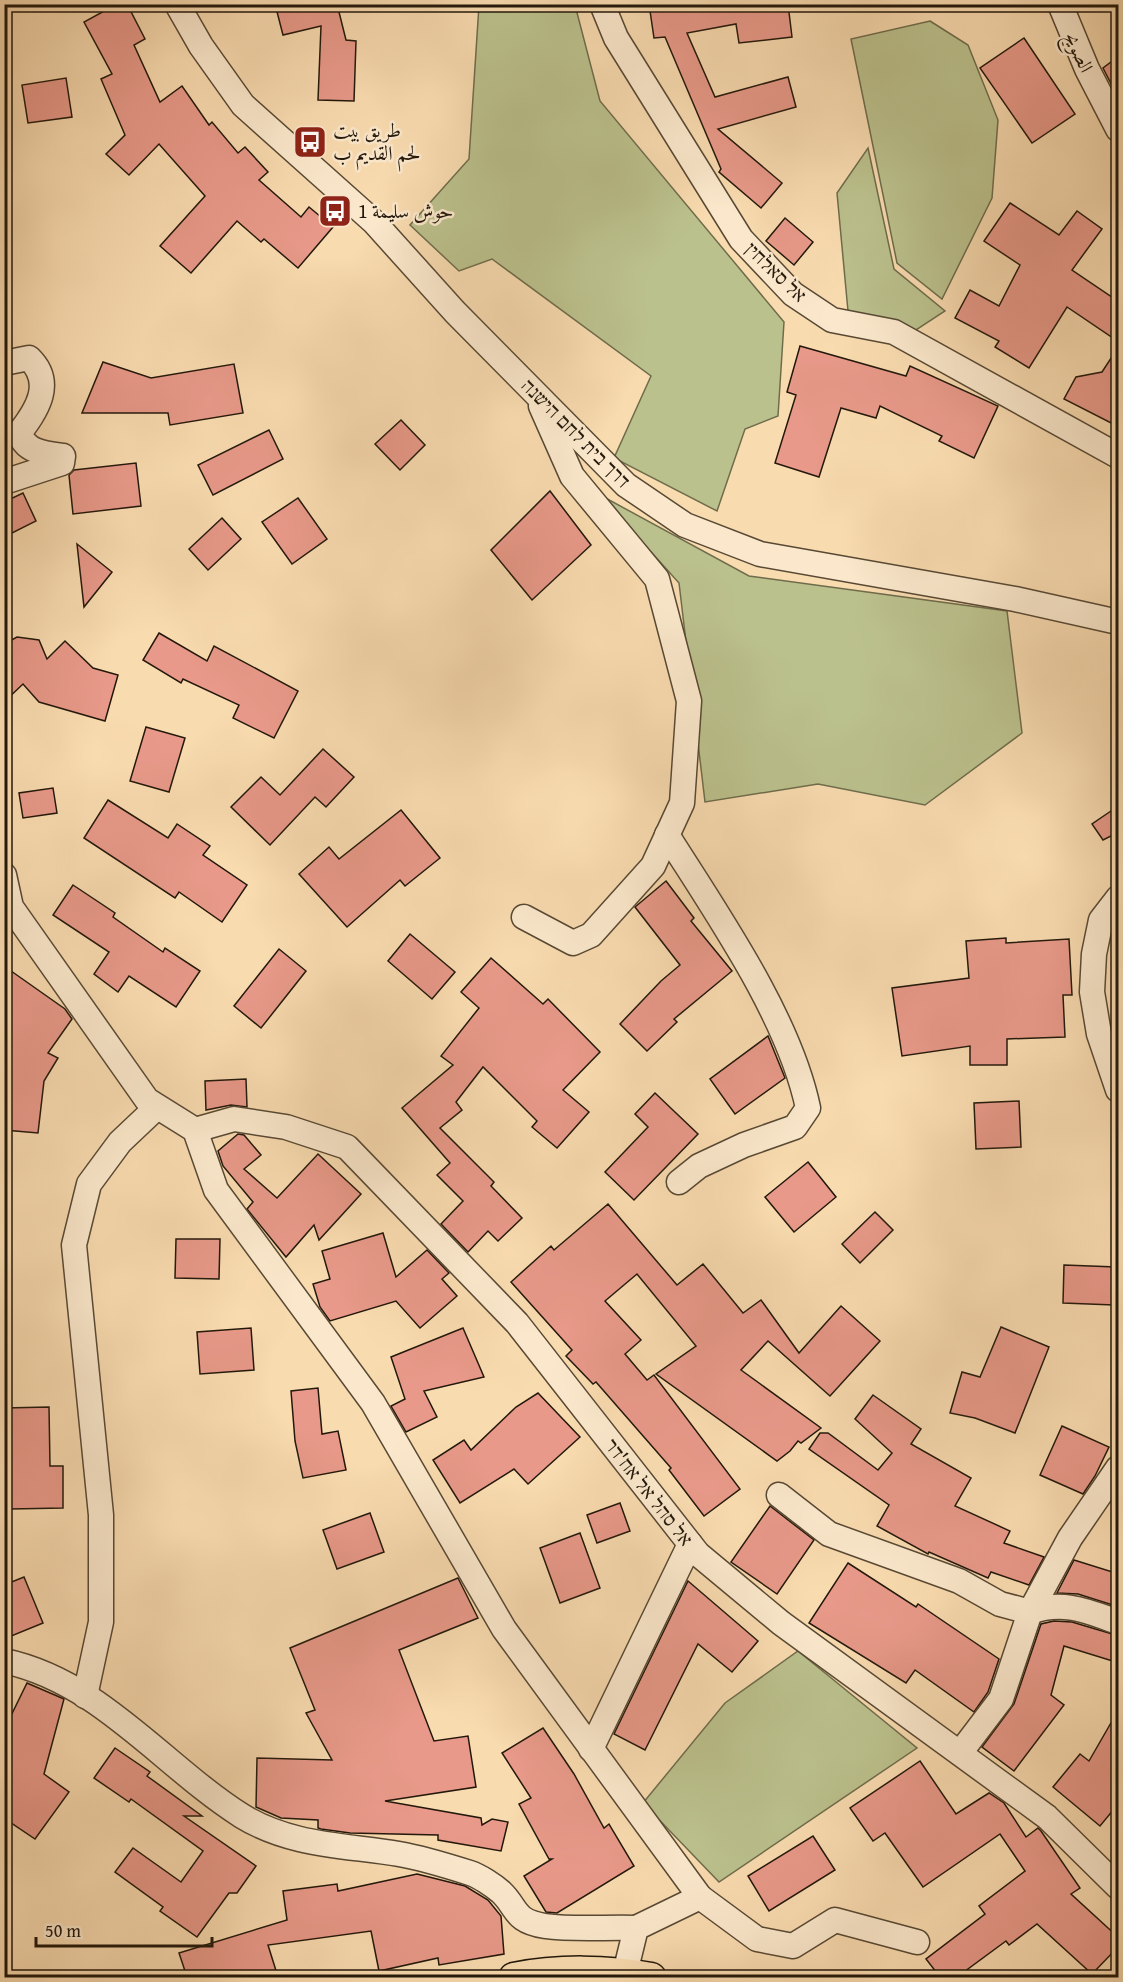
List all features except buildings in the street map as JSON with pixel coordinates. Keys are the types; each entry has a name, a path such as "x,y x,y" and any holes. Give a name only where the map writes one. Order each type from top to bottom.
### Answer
{"main road":[{"path":"514,1977 638,1975"}],"street":[{"name":"דרך בית לחם הישנה","path":"177,4 201,46 243,105 374,222 455,312 626,485 685,525 760,554 1015,600 1119,622"},
{"name":"אל סאלחין","path":"602,4 616,38 741,239 794,294 832,321 894,332 1119,456"},
{"name":"الصويح","path":"1060,4 1078,50 1119,129"},
{"path":"4,363 29,358 39,368 43,380 35,413 20,432 21,440 27,446 43,454 63,456 62,463 4,482"},
{"path":"524,917 573,943 591,935 653,866 681,803 689,701 657,579 572,477 534,392"},
{"path":"667,835 716,911 781,1027 808,1108 795,1127 744,1145 708,1162 679,1182"},
{"path":"4,875 11,907 122,1067 147,1100 195,1130 216,1190 372,1403 504,1629 700,1897 757,1939 793,1946 835,1920 917,1942"},
{"path":"1119,898 1101,920 1094,954 1092,992 1099,1034 1119,1090"},
{"path":"85,1696 101,1622 101,1515 74,1245 89,1184 120,1142 157,1107"},
{"name":"אל סהל אל אח'דר","path":"195,1130 234,1119 286,1127 347,1147 517,1323 698,1554 781,1623 1047,1817 1119,1887"},
{"path":"960,1754 1001,1699 1030,1612 1071,1538 1119,1468"},
{"path":"779,1495 829,1534 959,1581 1000,1604 1030,1612 1050,1605 1081,1609 1119,1622"},
{"path":"591,1749 690,1544"},
{"path":"4,1661 32,1667 85,1696 137,1732 243,1816 289,1837 330,1847 401,1854 472,1874 501,1892 517,1916 544,1926 636,1928 700,1897"},
{"path":"636,1928 638,1975"}],"green space":[{"path":"479,5 575,5 600,101 784,322 778,416 745,429 717,511 614,458 651,376 492,259 459,271 410,225 469,159"},
{"path":"930,21 968,45 998,120 992,198 942,299 897,263 851,39"},
{"path":"868,148 894,269 945,311 916,330 848,311 837,193"},
{"path":"600,495 749,576 1007,611 1022,733 925,805 818,784 705,802 679,583"},
{"path":"798,1651 917,1748 719,1882 643,1803 725,1703"}],"place":[{"name":"طريق بيت لحم القديم ب","path":"310,142"},
{"name":"حوش سليمة 1","path":"335,211"}]}
